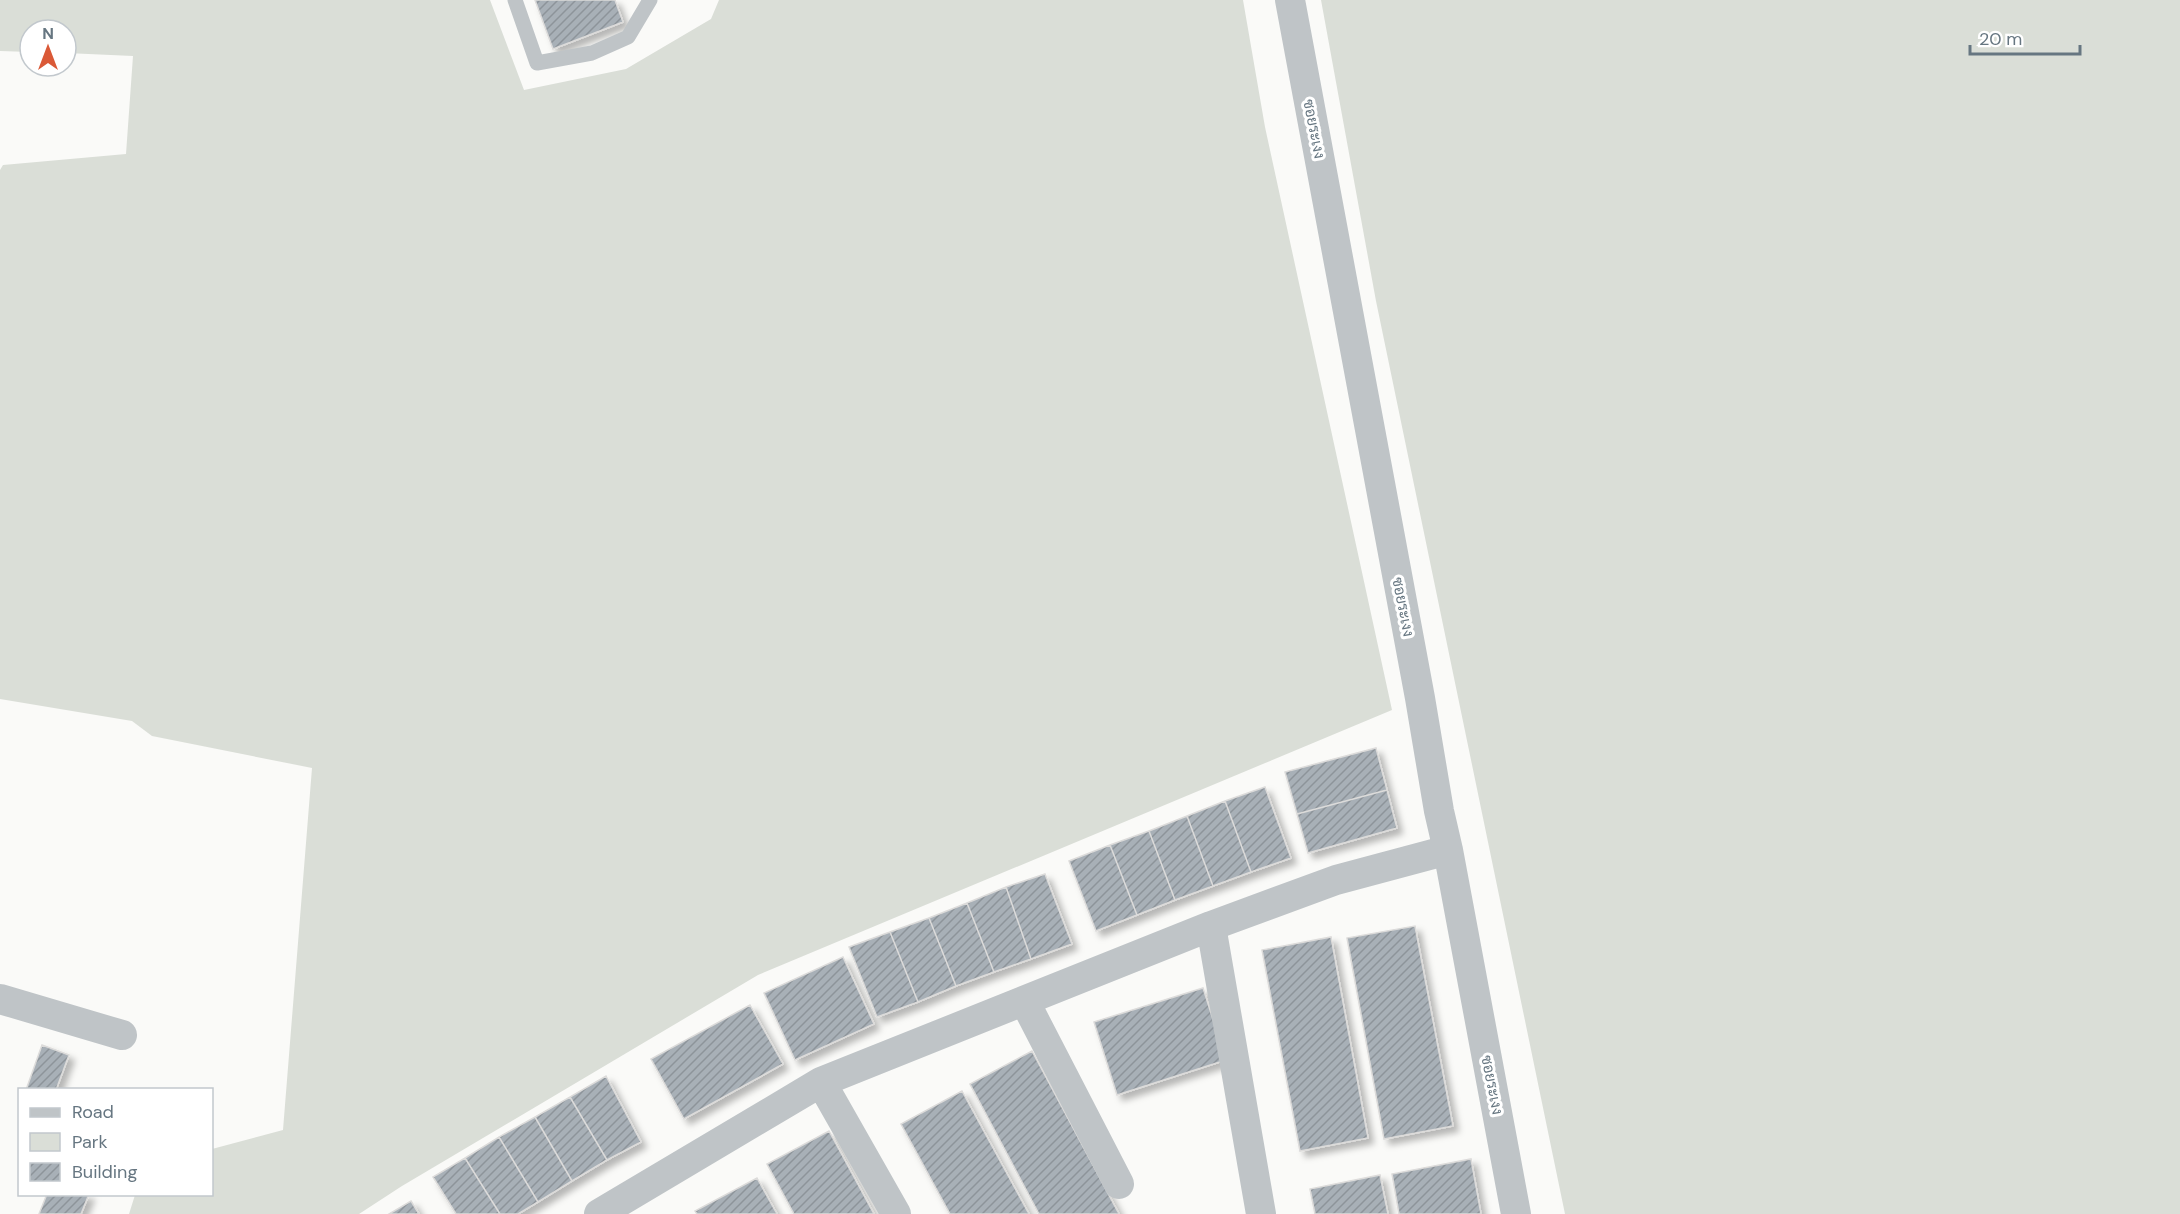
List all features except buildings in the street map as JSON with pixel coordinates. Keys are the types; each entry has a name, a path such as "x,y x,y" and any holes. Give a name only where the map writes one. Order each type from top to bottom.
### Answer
{"street":[{"name":"ซอยระเงง","path":"1290,0 1418,686 1439,812 1516,1214"},
{"path":"599,1214 638,1204 821,1082 1211,926 1336,880 1448,850"},
{"path":"1211,926 1261,1214"},
{"path":"0,999 122,1035"},
{"path":"1025,1002 1119,1184"},
{"path":"821,1082 896,1214"}],"lane":[{"path":"515,0 537,63 592,53 628,37 650,0"}],"green space":[{"path":"0,0 490,0 524,90 626,69 711,19 719,0 1243,0 1265,127 1392,710 758,975 402,1186 359,1214 129,1214 135,1196 213,1196 213,1149 283,1130 312,768 152,736 132,721 0,699 0,170 3,165 126,154 133,56 78,54 78,18 18,18 18,52 0,51"},
{"path":"1321,0 2180,0 2180,1214 1565,1214 1376,301"}]}
